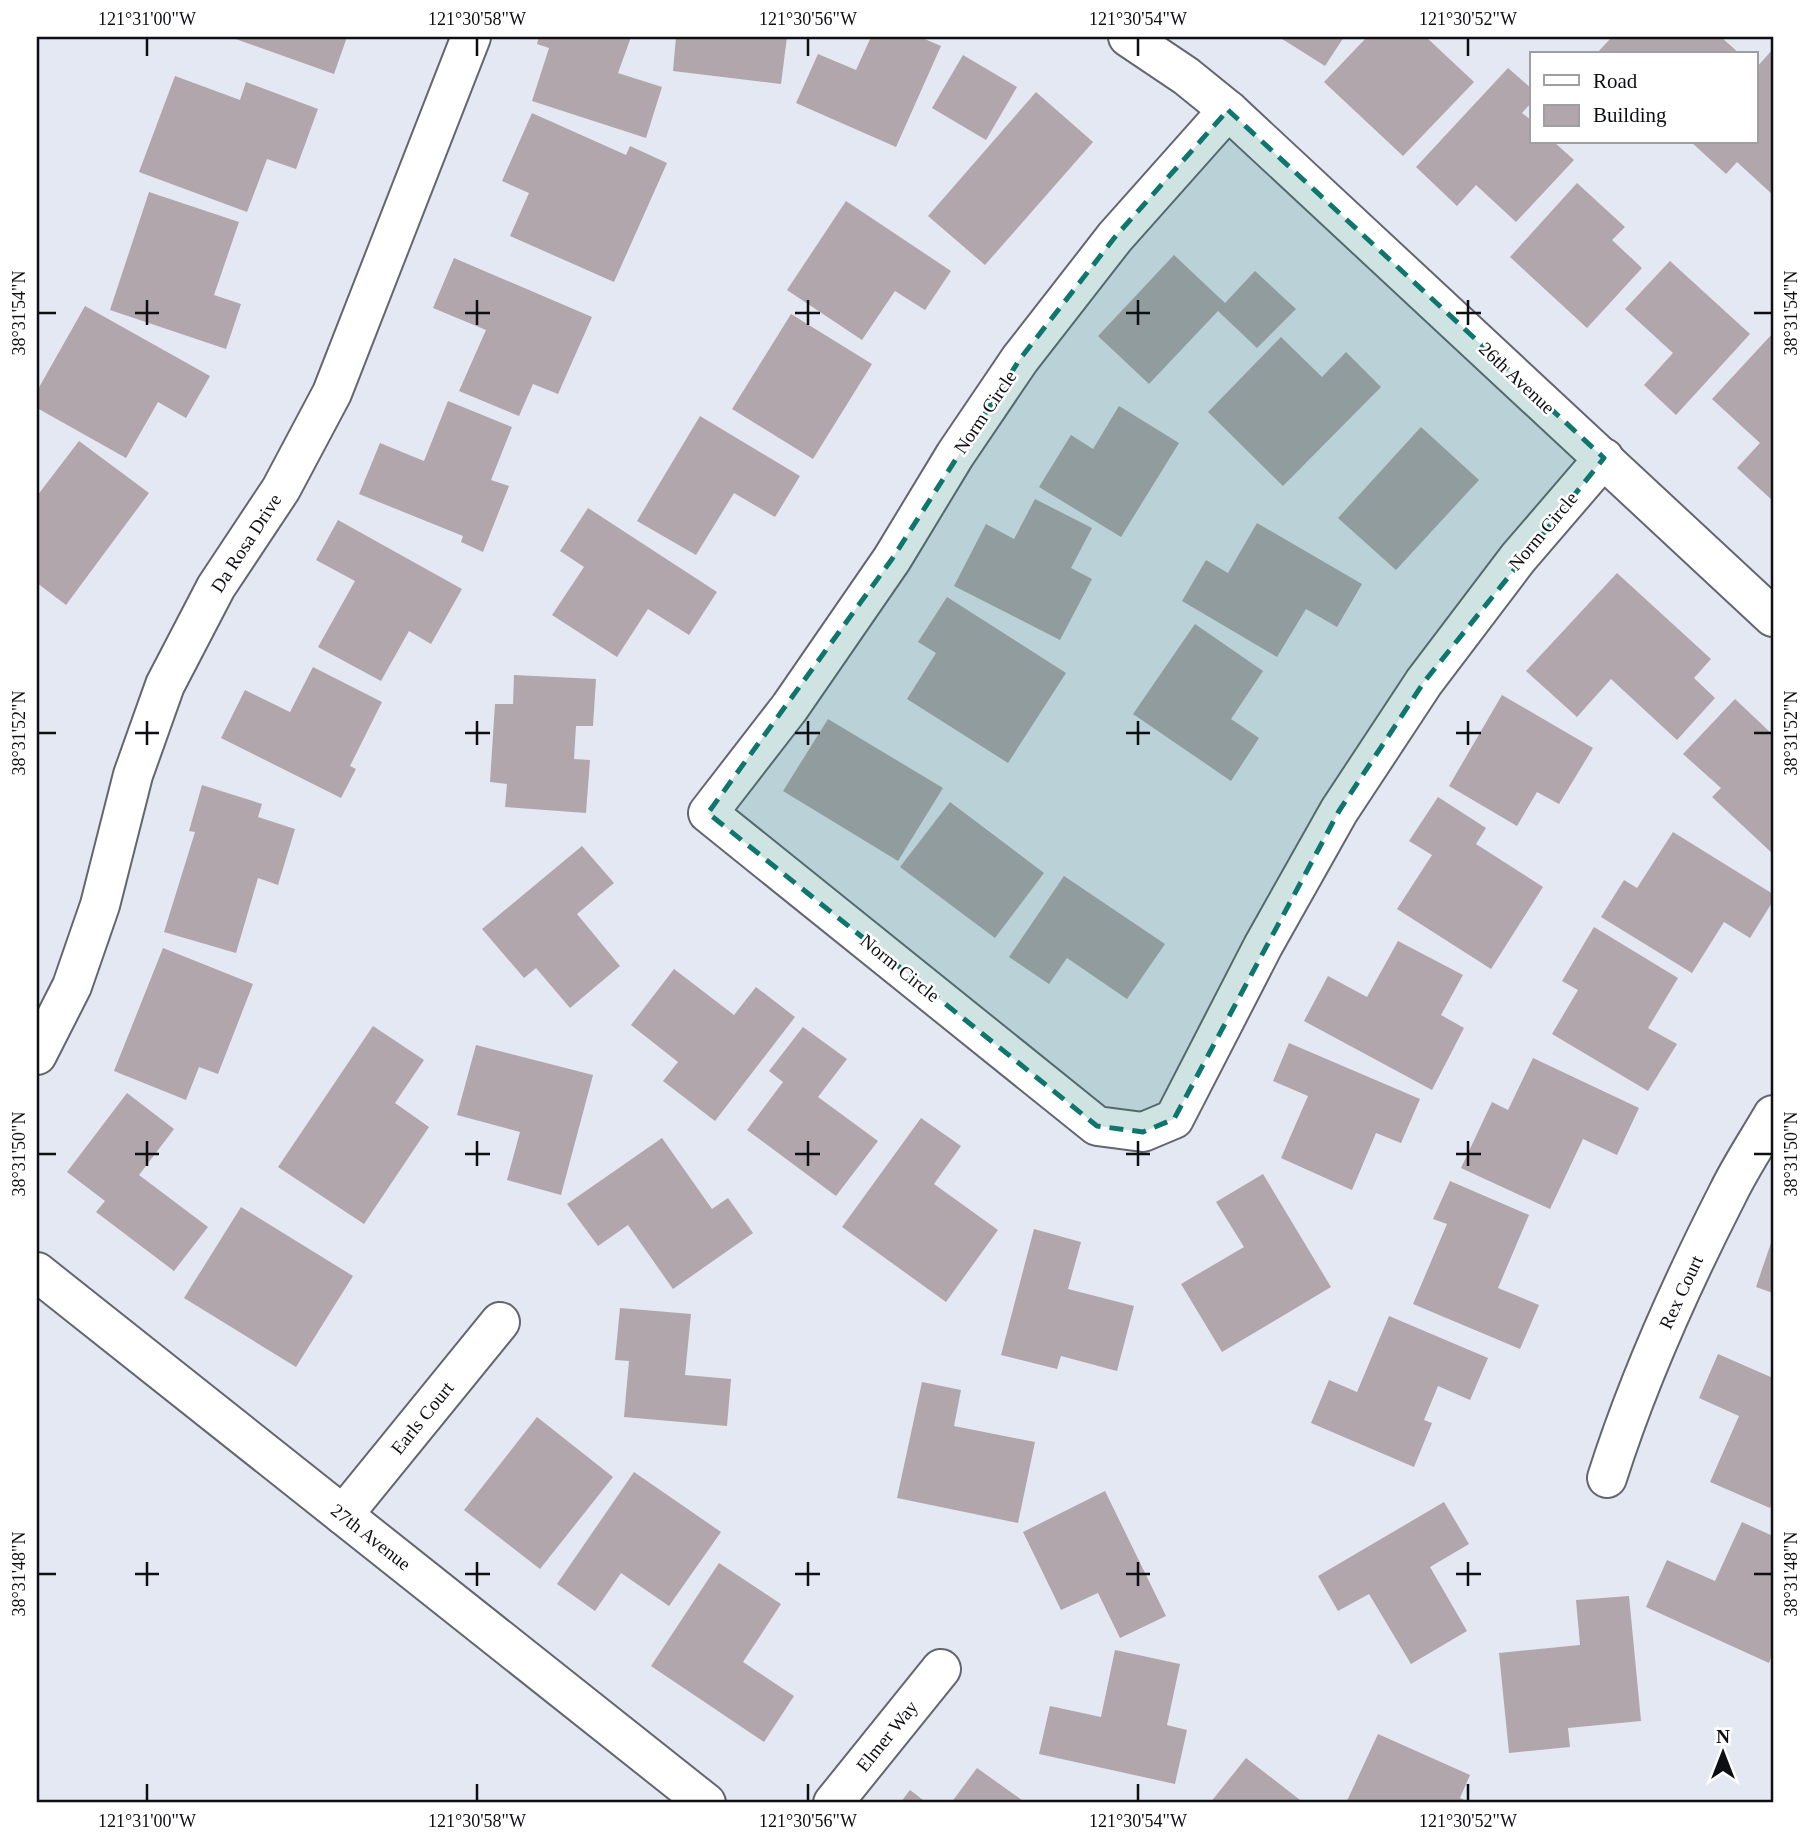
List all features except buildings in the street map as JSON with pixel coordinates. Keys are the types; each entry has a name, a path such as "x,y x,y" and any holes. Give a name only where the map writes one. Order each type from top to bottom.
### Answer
{"street":[{"name":"Da Rosa Drive","path":"37,1055 72,986 100,905 133,775 165,685 216,587 281,489 332,393 471,37"},
{"name":"26th Avenue","path":"1128,37 1186,76 1228,110 1773,617"},
{"name":"Norm Circle","path":"1228,110 1115,237 1020,359 956,455 892,559 814,673 708,813 1097,1126 1143,1132 1174,1119 1264,946 1339,811 1424,682 1518,558 1604,458"},
{"name":"Rex Court","path":"1607,1478 1621,1433 1671,1311 1729,1191 1773,1115"},
{"name":"27th Avenue","path":"37,1272 706,1803"},
{"name":"Earls Court","path":"343,1515 500,1322"},
{"name":"Elmer Way","path":"833,1803 941,1669"}],"highlighted area":[{"path":"1228,110 1604,458 1424,682 1339,811 1174,1119 1143,1132 1097,1126 708,813 892,559 1020,359 1115,237"}]}
